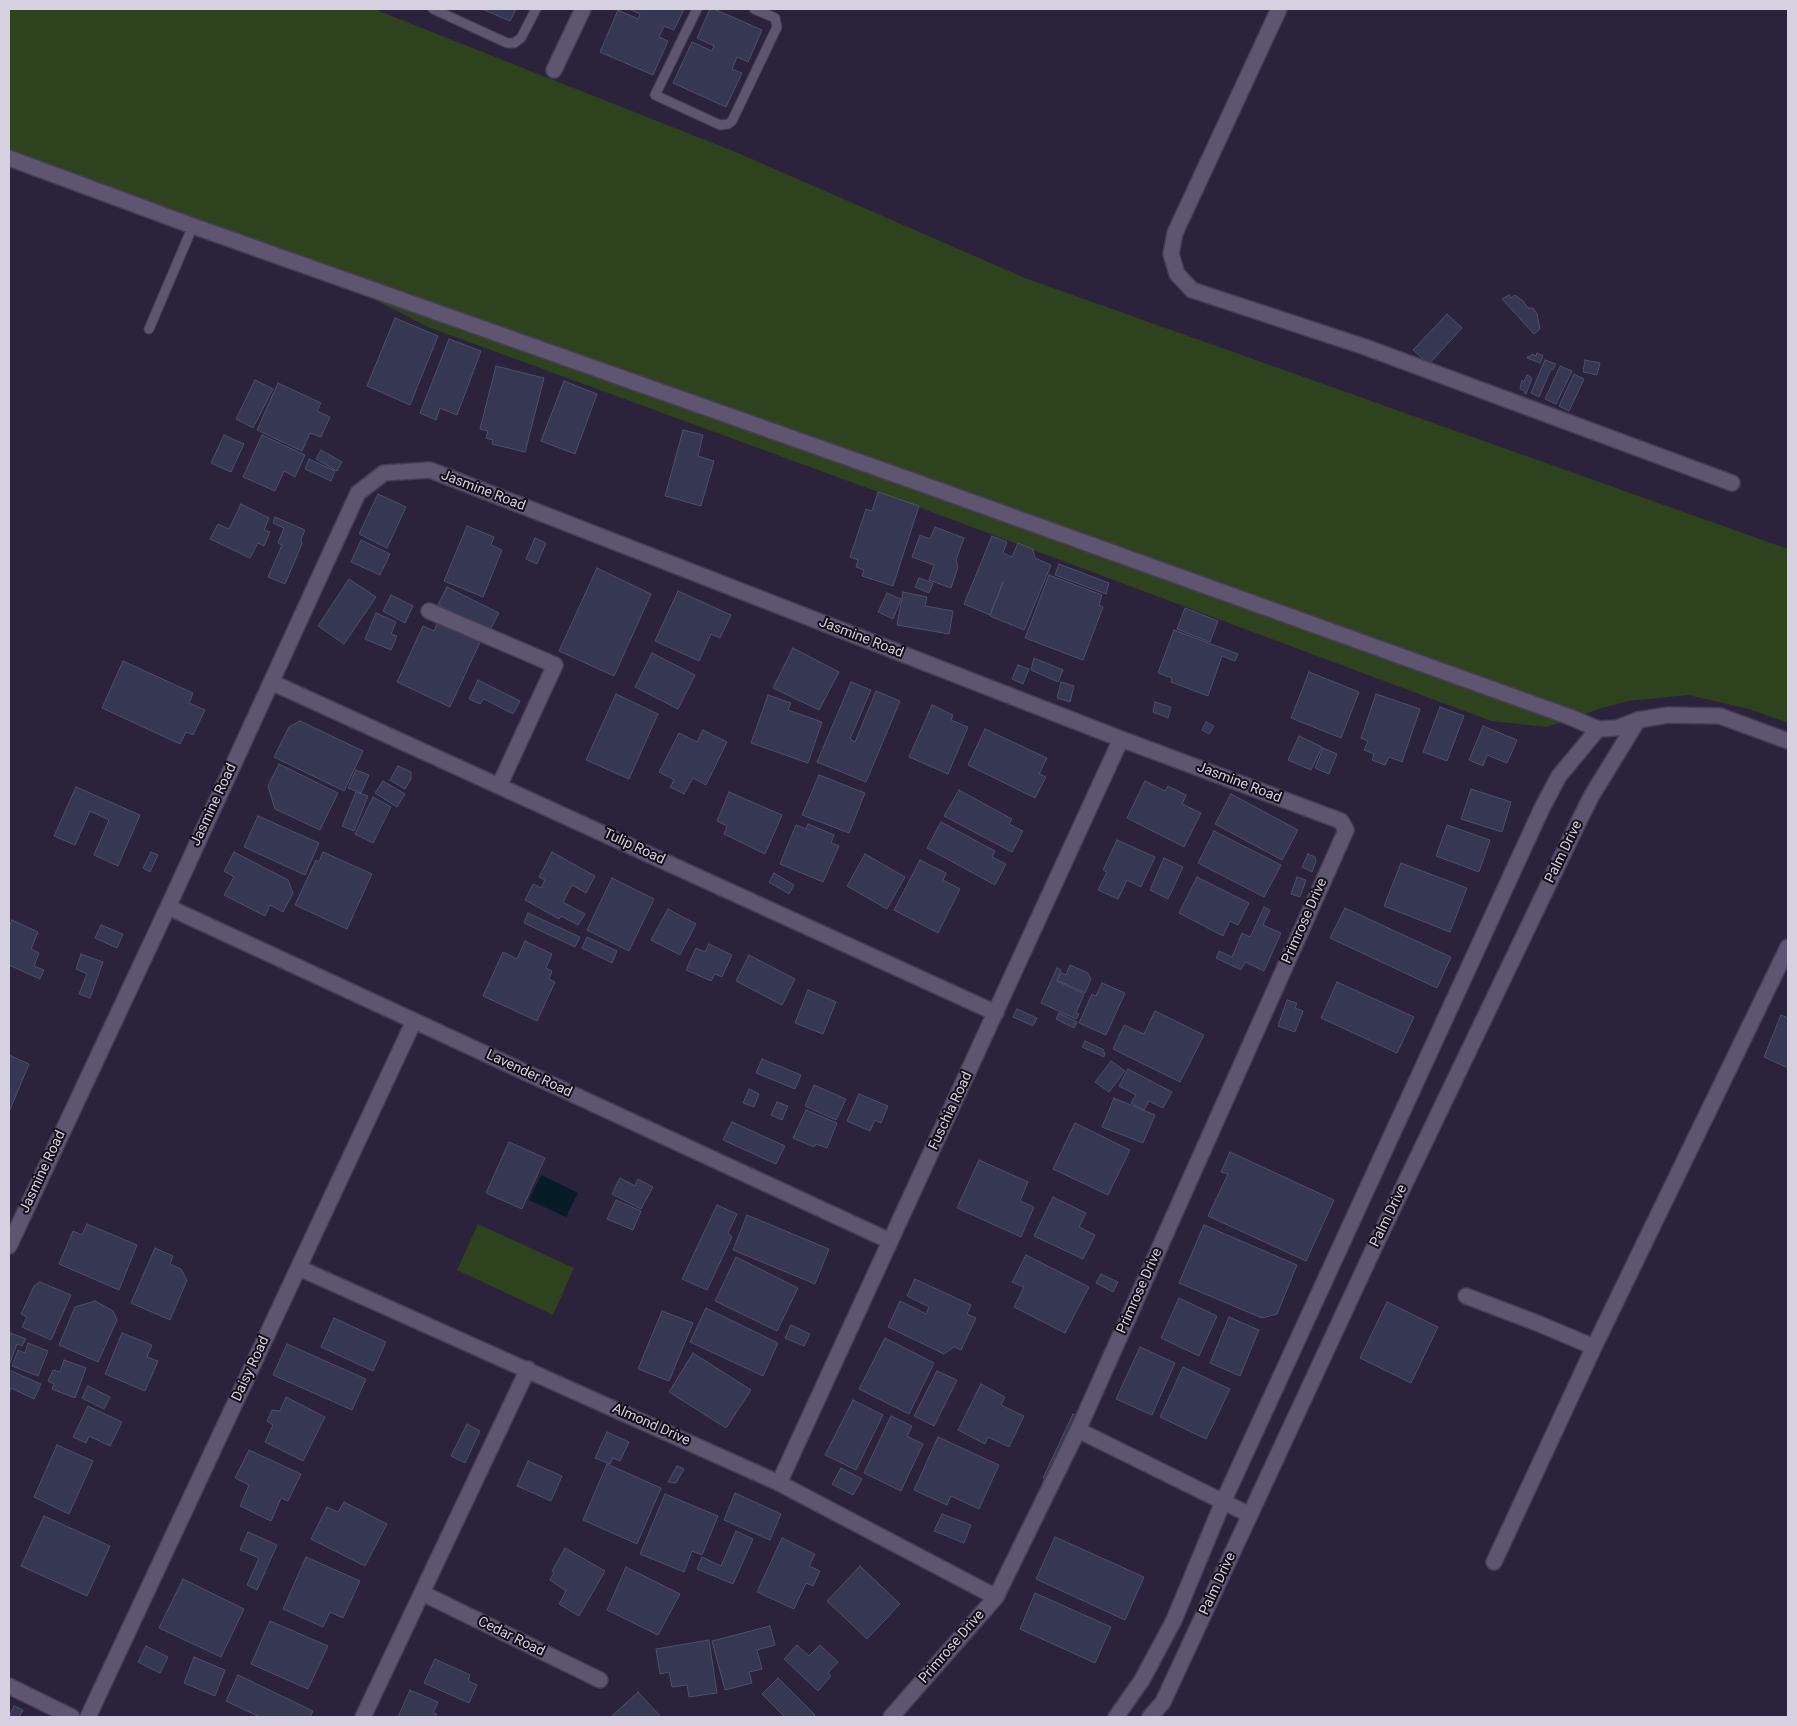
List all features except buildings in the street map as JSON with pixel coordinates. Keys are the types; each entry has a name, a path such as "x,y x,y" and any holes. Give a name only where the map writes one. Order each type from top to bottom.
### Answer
{"street":[{"path":"554,70 583,9"},
{"path":"1279,9 1175,233 1171,254 1177,274 1192,290 1365,347 1732,483"},
{"path":"9,158 193,226 922,484 1570,717 1598,729 1617,728 1638,720 1668,715 1720,716 1788,742"},
{"name":"Jasmine Road","path":"9,1246 168,907 358,492 384,473 430,470 1121,739 1341,821 1346,830 1343,837"},
{"path":"430,611 555,665 499,786"},
{"name":"Tulip Road","path":"271,682 996,1013"},
{"name":"Palm Drive","path":"1150,1717 1163,1702 1373,1250 1592,795 1638,720"},
{"name":"Palm Drive","path":"1116,1717 1142,1680 1174,1620 1224,1502 1542,808 1559,776 1598,729"},
{"name":"Fuschia Road","path":"779,1483 1121,739"},
{"name":"Primrose Drive","path":"891,1717 996,1597 1078,1430 1343,837"},
{"name":"Lavender Road","path":"168,907 890,1242"},
{"path":"1494,1562 1594,1348 1788,948"},
{"name":"Daisy Road","path":"88,1717 414,1021"},
{"name":"Almond Drive","path":"299,1268 779,1483 996,1597"},
{"path":"1466,1296 1537,1323 1594,1348"},
{"path":"363,1717 528,1369"},
{"path":"1078,1430 1250,1515"},
{"name":"Cedar Road","path":"422,1593 600,1680"},
{"path":"9,1686 72,1717"}],"lane":[{"path":"437,10 507,44 514,44 521,38 536,9"},
{"path":"697,9 656,95 720,125 728,124 732,121 777,27 775,18 754,9"},
{"path":"149,329 193,226"}],"green space":[{"path":"9,9 374,9 738,153 1025,278 1788,549 1788,723 1749,709 1688,695 1628,701 1547,727 1491,721 878,492 428,327 291,257 9,156"},
{"path":"478,1224 574,1268 553,1315 457,1270"}],"water":[{"path":"541,1175 578,1193 566,1217 529,1200"}]}
